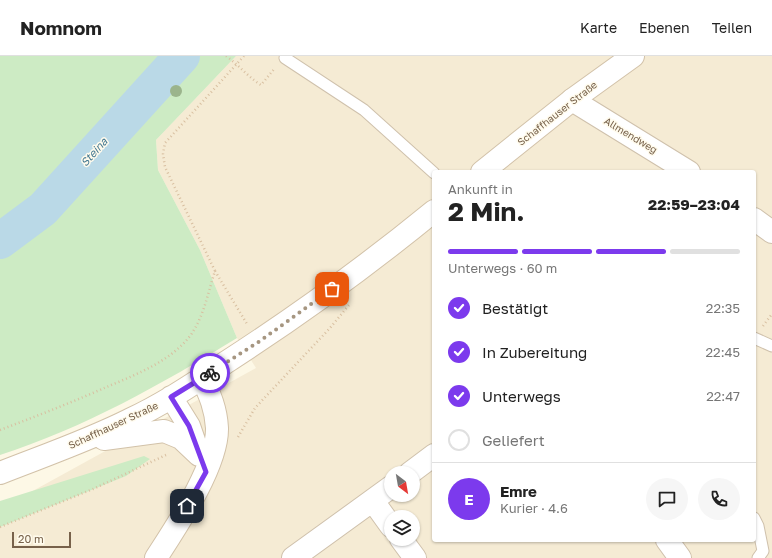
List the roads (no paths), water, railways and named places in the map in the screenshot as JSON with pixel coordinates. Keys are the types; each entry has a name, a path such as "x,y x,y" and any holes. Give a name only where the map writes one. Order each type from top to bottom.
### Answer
{"main road":[{"name":"Schaffhauser Straße","path":"484,170 572,100 633,56"},
{"name":"Allmendweg","path":"572,100 686,170"},
{"name":"Schaffhauser Straße","path":"0,473 79,443 130,420 171,397 260,341 359,271 432,213"},
{"path":"756,220 772,232"},
{"path":"156,558 174,529 202,463 214,450 217,429 215,408 202,378"},
{"path":"171,397 189,426 202,463"},
{"path":"79,443 164,431 181,438 202,463"},
{"path":"419,466 432,456"},
{"path":"293,558 384,492"},
{"path":"373,501 384,516"},
{"path":"668,542 680,558"},
{"path":"406,546 415,558"}],"lane":[{"path":"285,58 364,110 432,171"},
{"path":"756,339 772,346"},
{"path":"756,522 763,551 758,558"}],"waterway":[{"name":"Steina","path":"0,241 43,209 182,56"}]}
